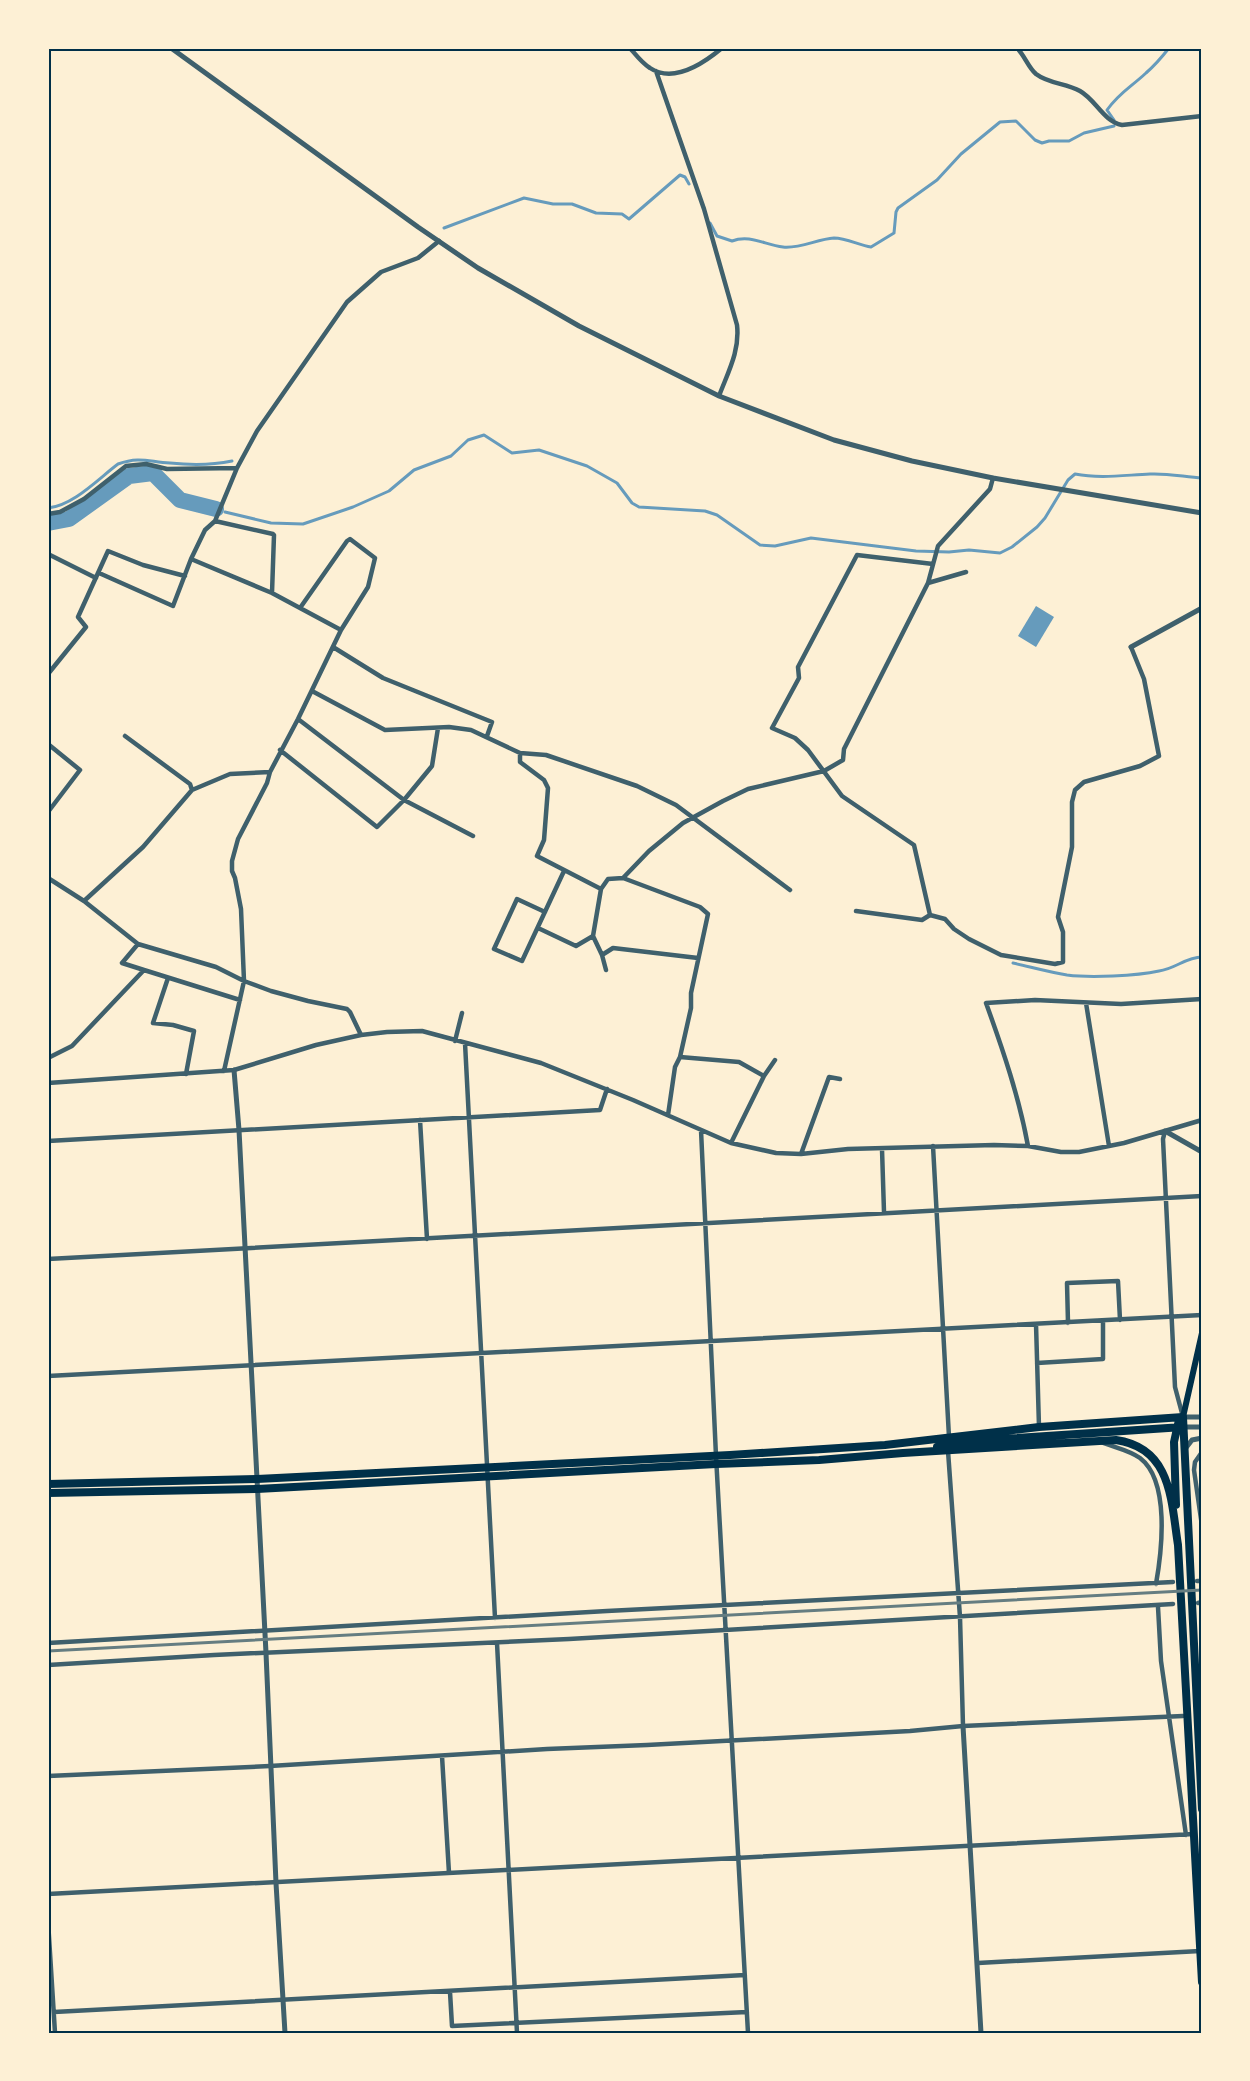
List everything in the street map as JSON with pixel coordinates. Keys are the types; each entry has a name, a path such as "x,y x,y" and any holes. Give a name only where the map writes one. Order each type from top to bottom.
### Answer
{"highway":[{"path":"48,1493 257,1489 489,1477 716,1460 885,1445 1039,1427 1183,1417 1174,1442 1178,1545 1176,1584 1190,1835 1202,1982"},
{"path":"903,1453 1003,1439 1180,1427"},
{"path":"1180,1427 1196,1582 1202,1809"},
{"path":"48,1484 257,1479 488,1467 716,1460 819,1460 1116,1440 1134,1445 1149,1454 1161,1468 1170,1489 1178,1545"}],"main road":[{"path":"1183,1417 1202,1333"}],"street":[{"path":"171,48 487,274 647,362 719,396 786,423 912,461 993,478 1202,513"},
{"path":"630,48 650,68 656,71 677,73 701,64 722,48"},
{"path":"1017,48 1037,74 1049,81 1079,90 1115,124 1202,116"},
{"path":"656,71 704,209 737,325 739,339 736,353 719,396"},
{"path":"48,554 173,606 191,559 205,530 215,521 237,468 257,431 347,302 381,272 418,258 439,241"},
{"path":"48,514 60,512 84,499 126,466 146,464 166,470 237,468"},
{"path":"623,878 649,851 683,823 694,817 748,789 824,771 843,759 844,750 928,583 938,546 990,489 993,478"},
{"path":"215,521 273,534 272,593"},
{"path":"224,1071 244,981 242,909 232,871 232,861 238,839 341,630 368,587 375,558 350,539 347,541 300,608"},
{"path":"48,674 86,627 78,617 108,551 143,565 185,576"},
{"path":"930,915 914,845 842,795 808,750 795,738 772,728 799,678 798,667 856,555 933,564"},
{"path":"191,559 272,593 341,630"},
{"path":"928,583 966,572"},
{"path":"856,912 922,920 930,915 945,919 954,929 969,939 1001,955 1055,964 1063,962 1063,932 1058,917 1072,847 1072,802 1076,790 1084,782 1140,766 1159,756 1144,679 1131,647 1202,609"},
{"path":"333,647 383,678 492,722 487,736"},
{"path":"312,691 385,730 438,728 471,730 520,753 546,755 614,776 676,805 790,890"},
{"path":"298,719 404,800 473,836"},
{"path":"280,750 377,827 404,800 432,766 438,728"},
{"path":"125,736 190,784 192,790"},
{"path":"48,744 81,770 48,812"},
{"path":"520,753 520,762 544,780 548,788 544,840 537,856 601,889"},
{"path":"84,901 143,847 192,790 230,774 270,772"},
{"path":"545,912 517,899 494,949 522,961 538,928 564,871"},
{"path":"48,878 84,901 138,944 216,967 244,981 308,1002 346,1009 350,1012 361,1035"},
{"path":"606,970 593,936 601,889 608,879 623,878 700,907 708,914 691,993 692,1008 680,1057 675,1067 668,1115"},
{"path":"538,928 576,946 593,936"},
{"path":"138,944 122,963 240,1000"},
{"path":"602,955 613,948 698,958"},
{"path":"48,1058 72,1046 144,970"},
{"path":"168,978 153,1023 173,1025 194,1031 186,1074"},
{"path":"1028,1146 1019,1103 986,1003 1015,1000 1121,1004 1202,999"},
{"path":"1086,1003 1109,1146"},
{"path":"455,1041 462,1013"},
{"path":"48,1083 234,1070 316,1045 361,1035 422,1031 541,1063 731,1143 763,1151 801,1154 848,1149 933,1146 1028,1146 1069,1152 1109,1146 1202,1119"},
{"path":"465,1043 495,1618"},
{"path":"680,1057 739,1062 764,1076"},
{"path":"731,1143 764,1076 776,1060"},
{"path":"234,1070 239,1130 285,2033"},
{"path":"801,1154 829,1077 840,1079"},
{"path":"48,1141 600,1110 607,1089"},
{"path":"420,1120 427,1239"},
{"path":"701,1130 716,1460 748,2033"},
{"path":"1165,1131 1202,1152"},
{"path":"1165,1131 1163,1139 1164,1197 1175,1387 1183,1417 1202,1417"},
{"path":"933,1146 949,1437"},
{"path":"882,1149 884,1212"},
{"path":"48,1259 1202,1196"},
{"path":"1068,1323 1066,1284 1077,1283 1118,1281 1120,1320"},
{"path":"48,1376 1202,1315"},
{"path":"1037,1363 1103,1359 1103,1321"},
{"path":"1036,1324 1039,1427"},
{"path":"1180,1427 1202,1427"},
{"path":"1184,1453 1188,1442 1202,1438"},
{"path":"1099,1442 1133,1454 1145,1463 1158,1485 1161,1530 1156,1584"},
{"path":"948,1451 960,1617 963,1726 972,1846 981,2033"},
{"path":"1202,1452 1195,1462 1194,1470 1202,1526"},
{"path":"48,1643 725,1605 1176,1584"},
{"path":"48,1665 1158,1607 1177,1602"},
{"path":"48,1894 1190,1835 1168,1716 1161,1661 1158,1607"},
{"path":"497,1643 517,2033"},
{"path":"48,1776 1183,1716"},
{"path":"442,1756 449,1873"},
{"path":"48,1921 55,2033"},
{"path":"978,1963 1200,1951"},
{"path":"54,2012 745,1975"},
{"path":"450,1992 452,2026 747,2012"},
{"path":"48,2026 54,2026"}],"water":[{"path":"1036,606 1054,617 1036,647 1018,636"}],"waterway":[{"path":"1114,120 1107,110 1169,48"},
{"path":"710,223 717,236 732,241 751,239 789,247 834,238 871,247 894,233 898,208 937,180 961,154 1000,122 1016,121 1035,140 1042,143 1069,141 1084,133 1114,126"},
{"path":"444,228 524,198 553,204 572,204 596,213 622,214 629,219 680,175 685,177 689,184"},
{"path":"225,512 271,523 303,524 353,507 389,491 414,470 451,456 468,440 484,435 512,453 539,450 587,466 617,483 632,503 639,507 705,511 717,515 760,545 775,546 811,538 916,551 969,550 1000,553 1012,547 1037,527 1068,480 1075,474 1103,476 1156,474 1202,478"},
{"path":"48,508 76,497 118,464 132,460 193,464 232,461"},
{"path":"48,523 69,519 129,476 153,473 180,500 216,509"},
{"path":"1013,963 1067,975 1113,976 1165,970 1202,957"}],"railway":[{"path":"48,1651 1202,1590"}]}
